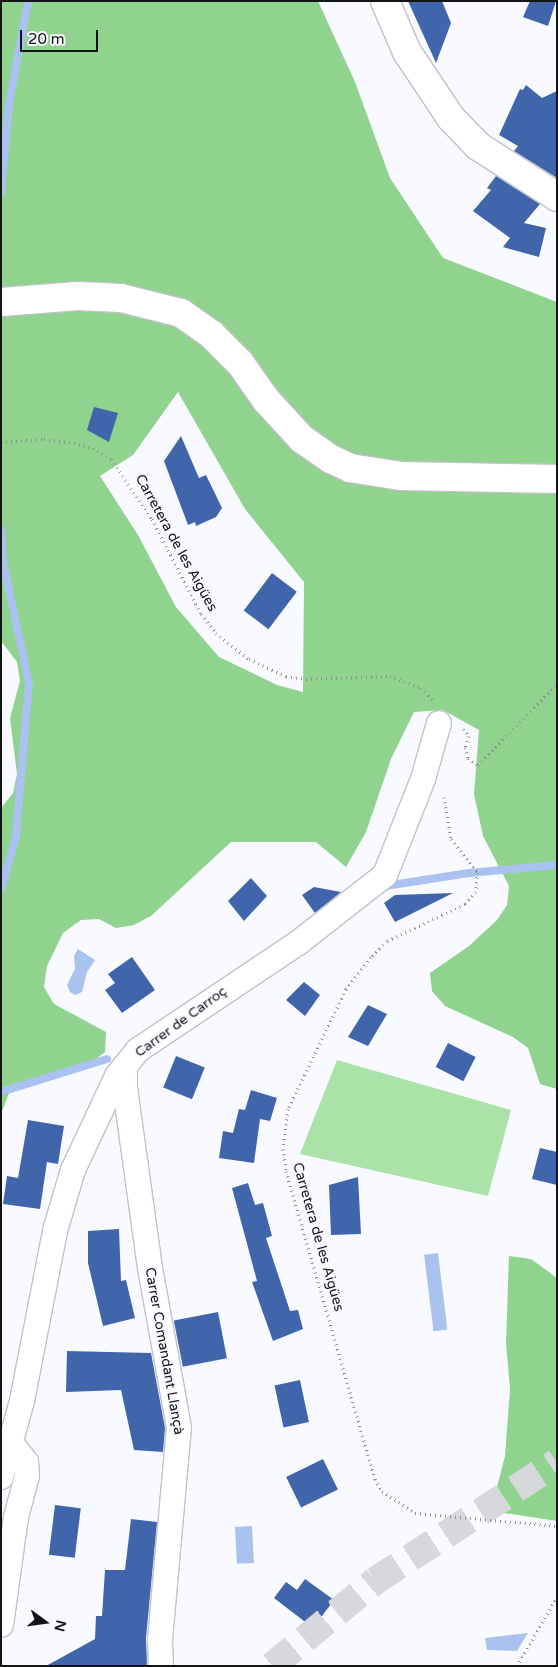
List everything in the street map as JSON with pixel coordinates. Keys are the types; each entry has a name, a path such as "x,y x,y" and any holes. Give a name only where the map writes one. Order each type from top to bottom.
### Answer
{"main road":[{"path":"385,1 407,52 451,118 478,146 557,197"},
{"path":"1,302 70,297 121,298 181,313 211,334 240,364 266,400 302,439 331,459 350,468 401,476 557,479"}],"street":[{"name":"Carrer de Carroç","path":"1,1477 12,1444 53,1240 73,1170 101,1107 125,1066 138,1050 225,989 293,947 385,875 423,779 439,723"},
{"name":"Carrer Comandant Llançà","path":"125,1066 125,1088 150,1268 179,1427 160,1639 161,1666"},
{"path":"1,1625 16,1517 27,1476 26,1462 12,1444"}],"path":[{"name":"Carretera de les Aigües","path":"1,442 44,439 69,442 93,448 111,459 152,519 201,614 216,633 249,659 286,676 306,679 374,674 406,681 431,698 439,723"},
{"path":"439,723 461,726 468,736 466,746 468,758 478,765 557,684"},
{"name":"Carretera de les Aigües","path":"444,794 446,827 457,850 474,864 479,883 476,892 465,904 388,941 371,957 346,989 288,1109 283,1149 286,1170 375,1479 382,1491 414,1513 557,1526"},
{"path":"517,1666 557,1597"}],"green space":[{"path":"1,1 318,1 355,82 390,178 443,258 557,302 557,1089 540,1084 528,1048 513,1037 445,1006 432,991 430,973 469,946 497,920 507,905 509,886 483,836 474,794 479,730 443,710 414,712 391,759 366,832 346,867 316,842 231,842 151,916 134,925 116,928 99,919 81,920 63,933 47,966 44,987 54,1004 106,1032 105,1052 88,1065 69,1073 11,1088 1,1114 1,808 13,793 17,774 10,718 20,681 17,662 1,641","holes":["178,392 245,509 304,582 303,692 277,685 219,657 176,607 138,535 100,476 133,455"]},
{"path":"337,1060 511,1110 488,1196 300,1154"},
{"path":"509,1256 531,1259 557,1278 557,1521 491,1511 505,1456 510,1389 506,1343"}],"water":[{"path":"78,949 95,960 87,972 82,992 75,995 70,992 67,985 75,969 74,956"},
{"path":"438,1253 447,1329 433,1331 424,1255"},
{"path":"252,1526 254,1563 237,1564 235,1527"},
{"path":"528,1633 517,1651 487,1650 485,1638"}],"building":[{"path":"408,1 442,1 451,23 436,63"},
{"path":"530,1 556,1 548,26 523,17"},
{"path":"526,85 542,98 557,91 557,178 514,151 518,146 499,135 520,89 523,90"},
{"path":"496,176 540,204 524,223 546,228 539,257 503,247 510,238 473,211 491,190 487,188"},
{"path":"94,407 118,413 109,442 87,430"},
{"path":"181,436 199,478 206,475 222,508 216,517 196,526 195,522 188,525 164,461"},
{"path":"272,573 297,592 268,629 244,611"},
{"path":"251,878 267,896 244,921 228,901"},
{"path":"314,887 341,892 315,913 302,895"},
{"path":"453,893 395,922 384,903 395,895"},
{"path":"132,957 155,990 122,1013 105,990 115,983 108,974"},
{"path":"304,982 320,995 305,1016 286,1000"},
{"path":"368,1005 387,1014 368,1046 348,1037"},
{"path":"448,1043 476,1057 463,1081 436,1067"},
{"path":"176,1056 205,1068 192,1099 163,1088"},
{"path":"251,1090 277,1098 270,1121 260,1119 254,1163 219,1158 223,1131 233,1133 239,1109 245,1110"},
{"path":"28,1120 64,1126 58,1164 47,1162 40,1209 3,1204 7,1176 18,1178"},
{"path":"540,1148 557,1152 557,1185 532,1179"},
{"path":"358,1177 361,1234 331,1235 329,1185"},
{"path":"248,1183 255,1205 263,1203 272,1236 266,1238 290,1311 298,1310 303,1329 273,1341 252,1282 257,1281 232,1188"},
{"path":"119,1229 121,1281 126,1280 135,1318 103,1326 88,1263 88,1231"},
{"path":"218,1312 227,1358 183,1367 174,1321"},
{"path":"67,1351 151,1353 165,1428 163,1452 134,1450 121,1390 66,1392"},
{"path":"300,1380 309,1422 284,1427 275,1385"},
{"path":"323,1459 338,1490 301,1508 286,1477"},
{"path":"55,1505 81,1508 75,1558 49,1555"},
{"path":"131,1519 157,1522 146,1638 147,1666 46,1666 95,1639 96,1616 102,1616 105,1570 125,1570"},
{"path":"305,1579 334,1600 313,1628 274,1598 286,1582 297,1590"}],"waterway":[{"path":"1,193 9,104 28,1"},
{"path":"1,530 3,562 29,683 16,836 1,889"},
{"path":"385,886 469,873 557,865"},
{"path":"1,1092 107,1059"}],"tunnel":[{"path":"272,1666 375,1581 557,1462"}]}
